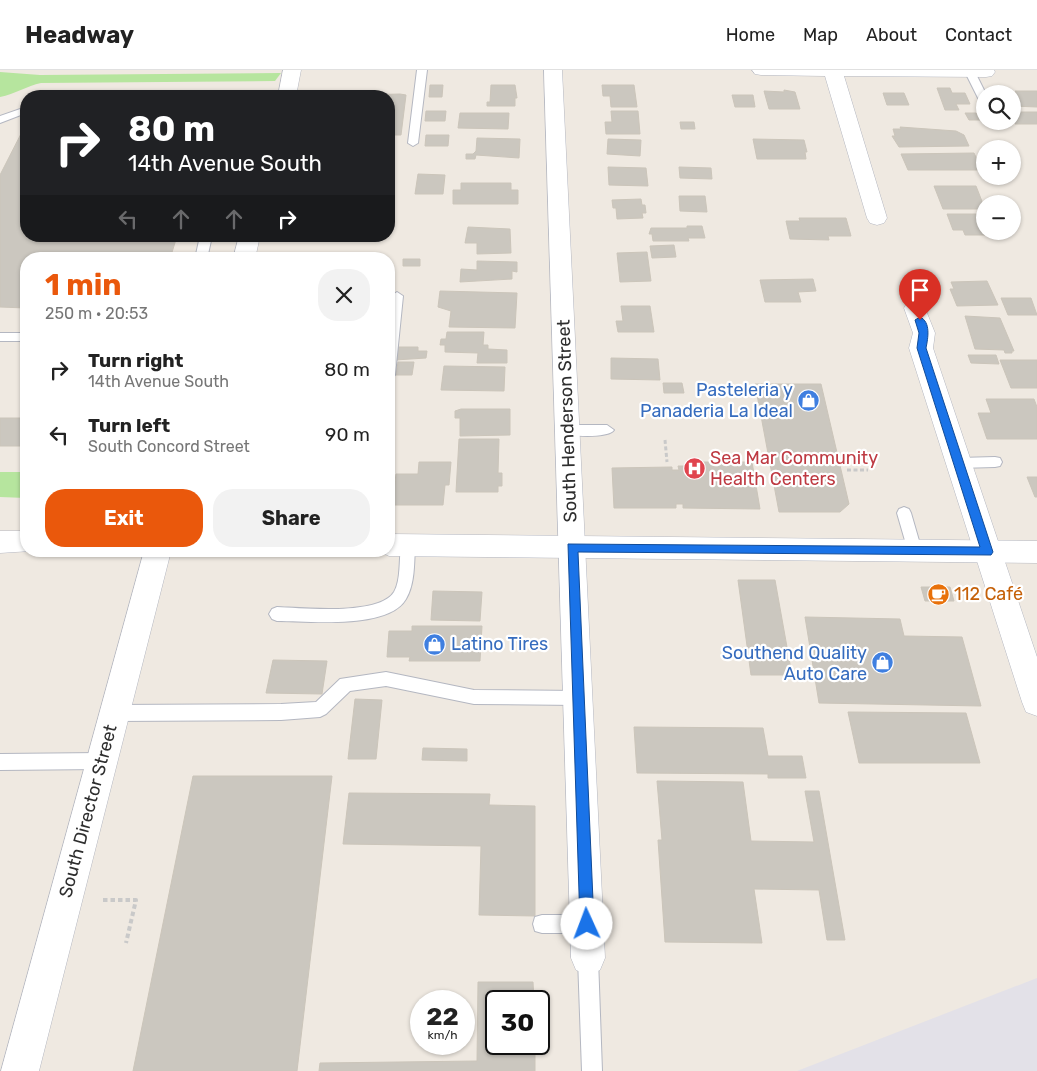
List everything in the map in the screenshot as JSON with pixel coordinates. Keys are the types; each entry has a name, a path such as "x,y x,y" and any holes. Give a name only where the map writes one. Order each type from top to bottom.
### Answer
{"street":[{"path":"288,90 292,70"},
{"name":"South Henderson Street","path":"553,70 588,958"},
{"path":"761,70 978,72"},
{"path":"833,71 877,218"},
{"path":"915,308 924,333 921,348 1037,702"},
{"path":"0,542 20,542"},
{"path":"398,546 1037,552"},
{"name":"South Director Street","path":"20,1071 156,557"}],"lane":[{"path":"414,142 422,70"},
{"path":"978,72 981,85"},
{"path":"0,120 20,112"},
{"path":"395,316 397,296"},
{"path":"0,337 20,337"},
{"path":"568,430 607,430"},
{"path":"959,462 995,462"},
{"path":"904,513 915,551"},
{"path":"277,614 368,613 393,605 400,597 403,586 398,546"},
{"path":"114,713 281,712 320,709 346,684 386,679 474,697 578,698"},
{"path":"0,762 101,761"},
{"path":"542,924 587,924"},
{"name":"South Henderson Street","path":"588,958 592,1071"}],"path":[{"path":"665,440 667,462"},
{"path":"847,470 868,470"},
{"path":"103,900 136,900 126,943"}],"shaded area":[{"path":"1037,978 1037,1071 797,1071"}],"green space":[{"path":"0,72 40,75 281,73 275,81 41,83 0,97"},
{"path":"0,472 20,472 20,498 0,497"}],"building":[{"path":"430,85 443,85 442,97 429,97"},
{"path":"491,85 515,85 517,98 515,98 515,106 487,106 487,102 490,102"},
{"path":"602,85 634,85 637,107 611,107 610,96 603,96"},
{"path":"937,88 950,88 952,93 965,93 970,104 956,104 959,110 945,110"},
{"path":"784,90 795,92 800,109 769,109 764,91 784,92"},
{"path":"1021,91 1037,91 1037,107 1021,106"},
{"path":"883,93 904,93 909,105 887,105"},
{"path":"395,94 406,95 401,135 395,135"},
{"path":"732,95 753,95 755,107 735,107"},
{"path":"426,111 446,111 445,121 425,121"},
{"path":"611,111 638,111 640,134 606,134 605,122 612,122"},
{"path":"1021,112 1037,112 1037,124 1021,124"},
{"path":"460,113 509,113 508,129 458,128"},
{"path":"965,113 976,113 976,120 969,120"},
{"path":"680,122 694,122 695,129 681,129"},
{"path":"900,127 956,131 964,135 969,146 899,147 892,136 895,136 893,129 901,129"},
{"path":"426,135 449,135 448,146 425,146"},
{"path":"20,136 20,242 175,242 172,252 20,252 20,308 0,307 0,175"},
{"path":"477,138 520,139 519,158 476,155 475,159 466,159 466,154 473,154 476,151"},
{"path":"608,139 641,140 640,156 607,154"},
{"path":"753,139 804,140 807,152 805,152 806,159 757,159"},
{"path":"974,153 976,170 908,170 901,154"},
{"path":"608,167 646,168 648,186 609,185"},
{"path":"679,167 711,168 712,179 680,178"},
{"path":"418,174 445,175 443,194 415,194"},
{"path":"461,183 511,183 511,190 518,190 518,204 453,204 453,190 461,190"},
{"path":"934,186 976,186 980,195 976,195 976,209 943,209"},
{"path":"679,196 705,196 707,212 680,211"},
{"path":"641,199 642,205 645,205 646,213 642,213 643,218 617,219 616,208 613,208 612,200"},
{"path":"947,214 976,214 976,235 965,235 963,230 953,230"},
{"path":"799,218 846,218 851,236 828,236 829,240 790,239 786,221 800,221"},
{"path":"687,226 702,226 705,238 688,238 689,241 653,241 652,234 649,234 651,228 687,228"},
{"path":"468,227 510,229 511,253 477,254 477,243 465,243"},
{"path":"674,245 676,257 652,258 650,246"},
{"path":"647,252 651,281 620,282 617,253"},
{"path":"403,259 420,259 420,266 403,266"},
{"path":"477,261 517,262 517,272 512,271 512,279 460,282 461,269 477,270"},
{"path":"813,279 816,291 798,292 801,302 765,302 760,280"},
{"path":"987,281 998,305 957,306 950,289 954,289 951,282"},
{"path":"440,291 517,293 515,328 449,327 451,311 438,307"},
{"path":"1001,298 1031,298 1037,315 1008,315"},
{"path":"621,306 650,306 654,332 618,332 616,321 623,321"},
{"path":"965,316 1000,318 1014,351 1012,353 1005,353 1004,350 975,349"},
{"path":"447,332 484,332 483,345 488,345 488,349 507,350 507,363 477,363 478,353 445,352 445,345 440,345 441,339 446,339"},
{"path":"396,347 418,347 418,351 427,351 426,358 395,360"},
{"path":"968,355 996,355 999,364 971,363"},
{"path":"611,358 658,359 660,380 611,379"},
{"path":"1000,360 1037,360 1037,388 1011,388"},
{"path":"398,362 414,362 412,375 396,375"},
{"path":"444,366 505,367 504,391 441,390"},
{"path":"663,383 682,383 684,393 664,393"},
{"path":"755,384 821,384 849,504 840,512 779,512"},
{"path":"986,399 1034,399 1037,407 1037,439 987,439 978,413 991,413"},
{"path":"461,409 510,409 510,435 460,436 460,418 455,418 455,411"},
{"path":"0,418 20,418 20,446 0,446"},
{"path":"459,439 499,439 498,473 502,473 502,486 498,486 498,492 456,492"},
{"path":"419,462 451,462 449,485 445,485 443,505 395,505 396,474 418,474"},
{"path":"690,462 752,462 760,509 683,508 683,504 676,504 676,508 614,508 612,468 672,467 672,470 679,470 678,466 690,466"},
{"path":"1027,477 1037,477 1037,497 1035,497"},
{"path":"738,580 775,580 792,675 751,675"},
{"name":"112 Café","path":"921,587 950,587 954,601 925,601"},
{"path":"433,591 482,592 480,621 431,620"},
{"path":"805,617 900,619 904,636 962,637 981,706 819,703"},
{"name":"Latino Tires","path":"412,626 482,626 480,661 409,661 410,657 387,657 389,631 412,631"},
{"path":"273,660 327,661 322,694 266,693"},
{"path":"355,699 382,700 376,759 348,759"},
{"path":"848,712 966,713 980,763 859,763"},
{"path":"634,727 763,728 768,756 802,756 806,778 768,778 768,774 637,773"},
{"path":"423,748 467,749 467,761 422,760"},
{"path":"193,776 332,776 297,1071 133,1071"},
{"path":"657,781 743,782 751,841 814,842 805,791 819,791 845,940 827,940 819,890 754,889 762,943 665,942 658,840 662,840"},
{"path":"349,793 490,794 489,805 535,806 535,916 479,915 481,846 343,844"},
{"path":"478,982 533,982 533,990 485,990 485,1055 535,1055 535,1071 319,1071 320,1063 477,1061"}],"place":[{"name":"Pasteleria y Panaderia La Ideal","path":"809,400"},
{"name":"Sea Mar Community Health Centers","path":"694,468"},
{"name":"112 Café","path":"938,594"},
{"name":"Latino Tires","path":"435,644"},
{"name":"Southend Quality Auto Care","path":"883,663"}],"route":[{"path":"587,924 572,547 988,552 921,348 924,333 920,320"}]}
